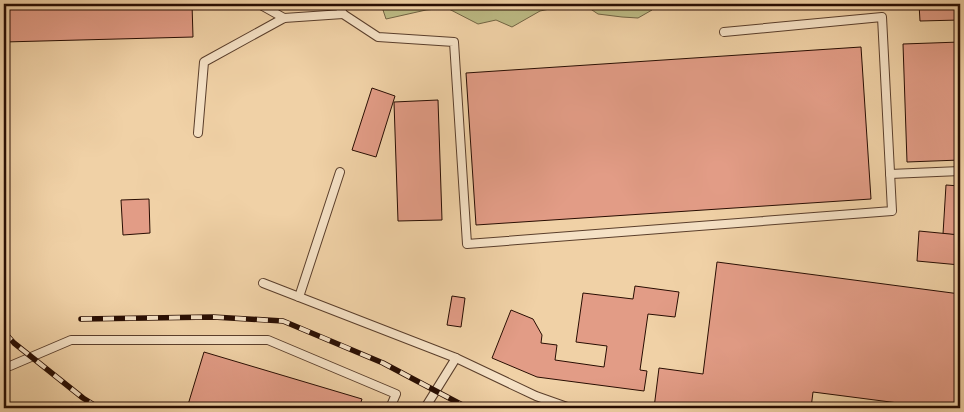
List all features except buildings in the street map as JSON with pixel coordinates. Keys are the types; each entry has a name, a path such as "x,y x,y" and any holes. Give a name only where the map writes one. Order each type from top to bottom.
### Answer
{"lane":[{"path":"259,4 284,18"},
{"path":"338,4 342,14 378,37 454,42 467,244 892,211 882,17 724,32"},
{"path":"198,133 204,62 284,18 342,14"},
{"path":"890,174 960,171"},
{"path":"299,297 340,172"},
{"path":"262,283 456,358 536,396 570,408"},
{"path":"4,364 10,366 71,340 268,340 396,394 390,408"},
{"path":"425,408 456,358"}],"shaded area":[{"path":"381,4 573,4 540,11 512,27 496,20 478,24 447,8 426,10 386,19"},
{"path":"583,4 653,4 652,10 638,18 598,14"}],"railway":[{"path":"81,319 213,317 283,321 383,363 468,408"},
{"path":"4,332 14,343 83,398 99,408"}]}
